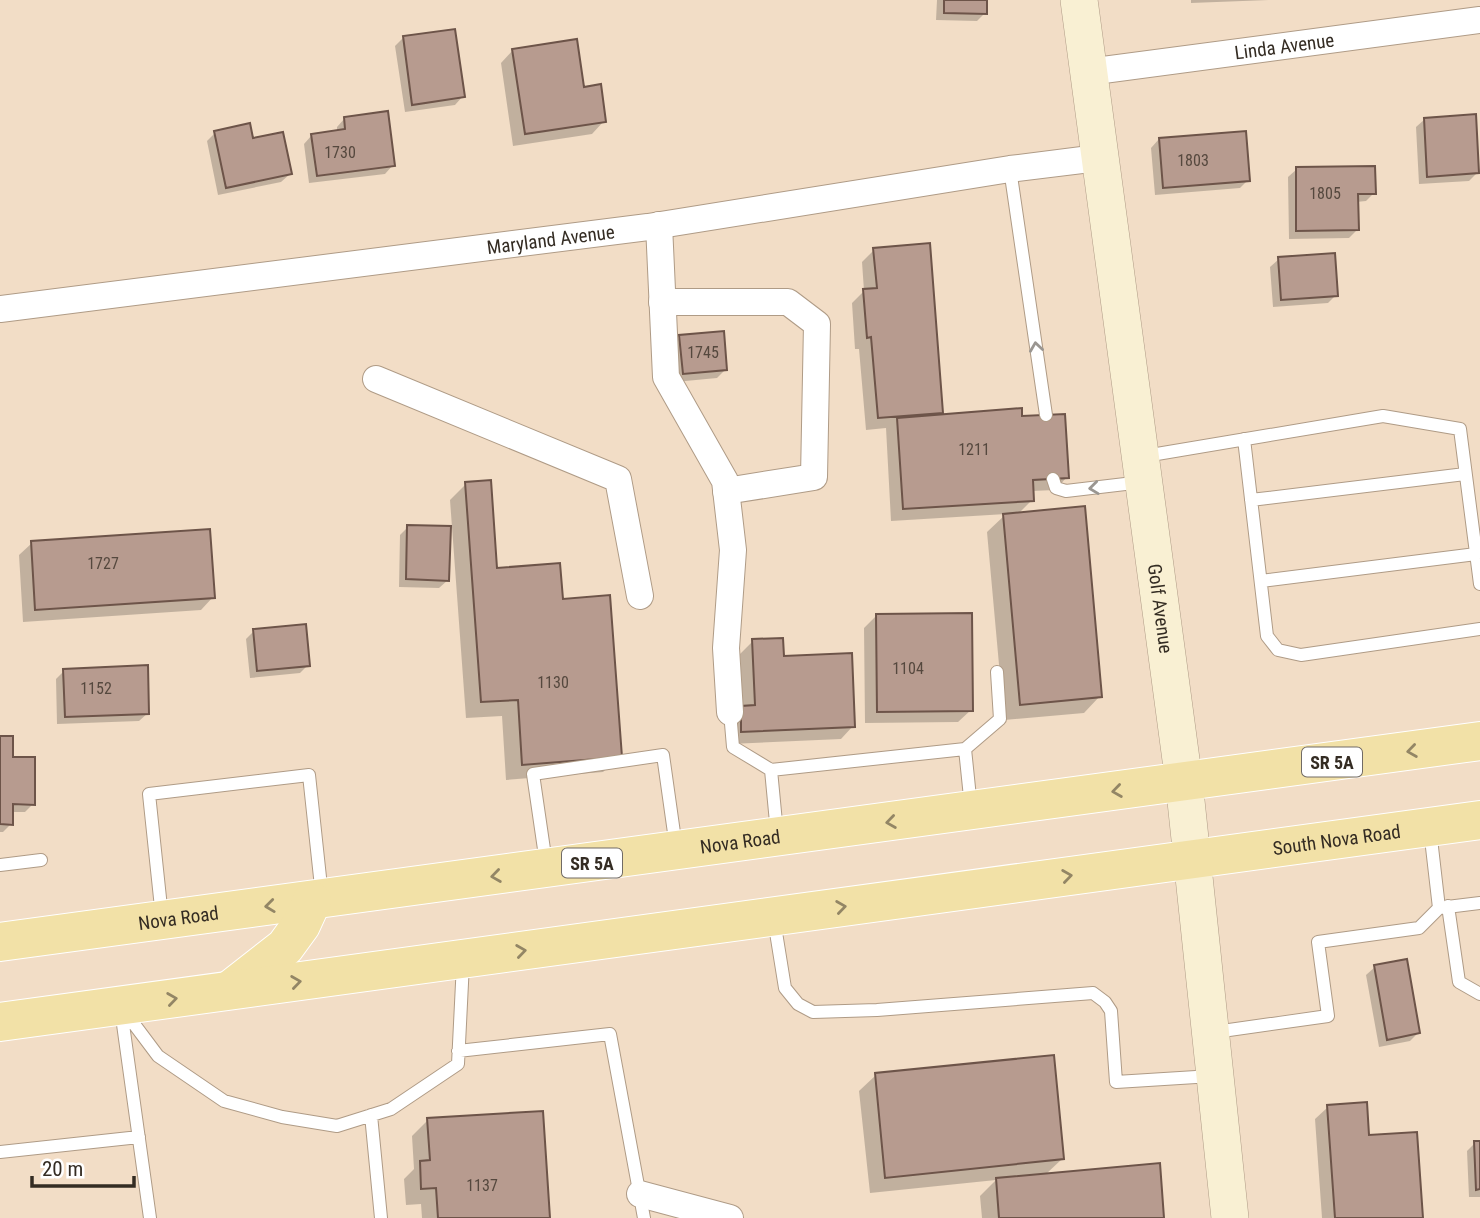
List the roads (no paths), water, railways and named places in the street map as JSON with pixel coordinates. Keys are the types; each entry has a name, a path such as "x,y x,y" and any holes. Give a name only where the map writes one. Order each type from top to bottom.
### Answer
{"main road":[{"name":"Nova Road","path":"0,942 1480,741"},
{"name":"South Nova Road","path":"1194,859 1480,820"},
{"path":"0,1022 1194,859"},
{"path":"228,991 285,947 317,900"}],"street":[{"name":"Golf Avenue","path":"1079,0 1098,158 1194,859 1230,1218"},
{"name":"Linda Avenue","path":"1088,72 1480,20"},
{"name":"Maryland Avenue","path":"0,309 659,225 1010,169 1098,158"},
{"path":"659,225 666,377 725,481 733,550 726,648 730,712"},
{"path":"662,302 788,302 817,324 814,477 726,491"},
{"path":"376,379 618,479 639,596"},
{"path":"642,1206 730,1218"}],"lane":[{"path":"1010,169 1046,415"},
{"path":"1053,479 1056,488 1066,491 1244,439 1384,416 1460,429 1480,584"},
{"path":"1244,439 1267,635 1278,650 1301,655 1480,629"},
{"path":"1251,500 1465,474"},
{"path":"1261,581 1476,554"},
{"path":"730,712 733,747 771,770 965,749 1000,719 997,672"},
{"path":"965,749 971,811"},
{"path":"547,869 533,774 663,755 677,851"},
{"path":"771,770 778,838"},
{"path":"163,920 149,794 309,775 317,900"},
{"path":"1430,827 1459,982 1480,994"},
{"path":"0,864 41,860"},
{"path":"1211,1032 1328,1016 1318,942 1419,928 1443,907 1480,903"},
{"path":"774,916 785,988 798,1004 813,1012 877,1010 1093,993 1105,1002 1111,1011 1116,1082 1215,1076"},
{"path":"120,1006 158,1056 224,1101 282,1117 337,1126 391,1109 458,1064 464,959"},
{"path":"120,1006 150,1218"},
{"path":"458,1051 610,1034 642,1206"},
{"path":"371,1115 381,1218"},
{"path":"0,1152 139,1137"}]}
